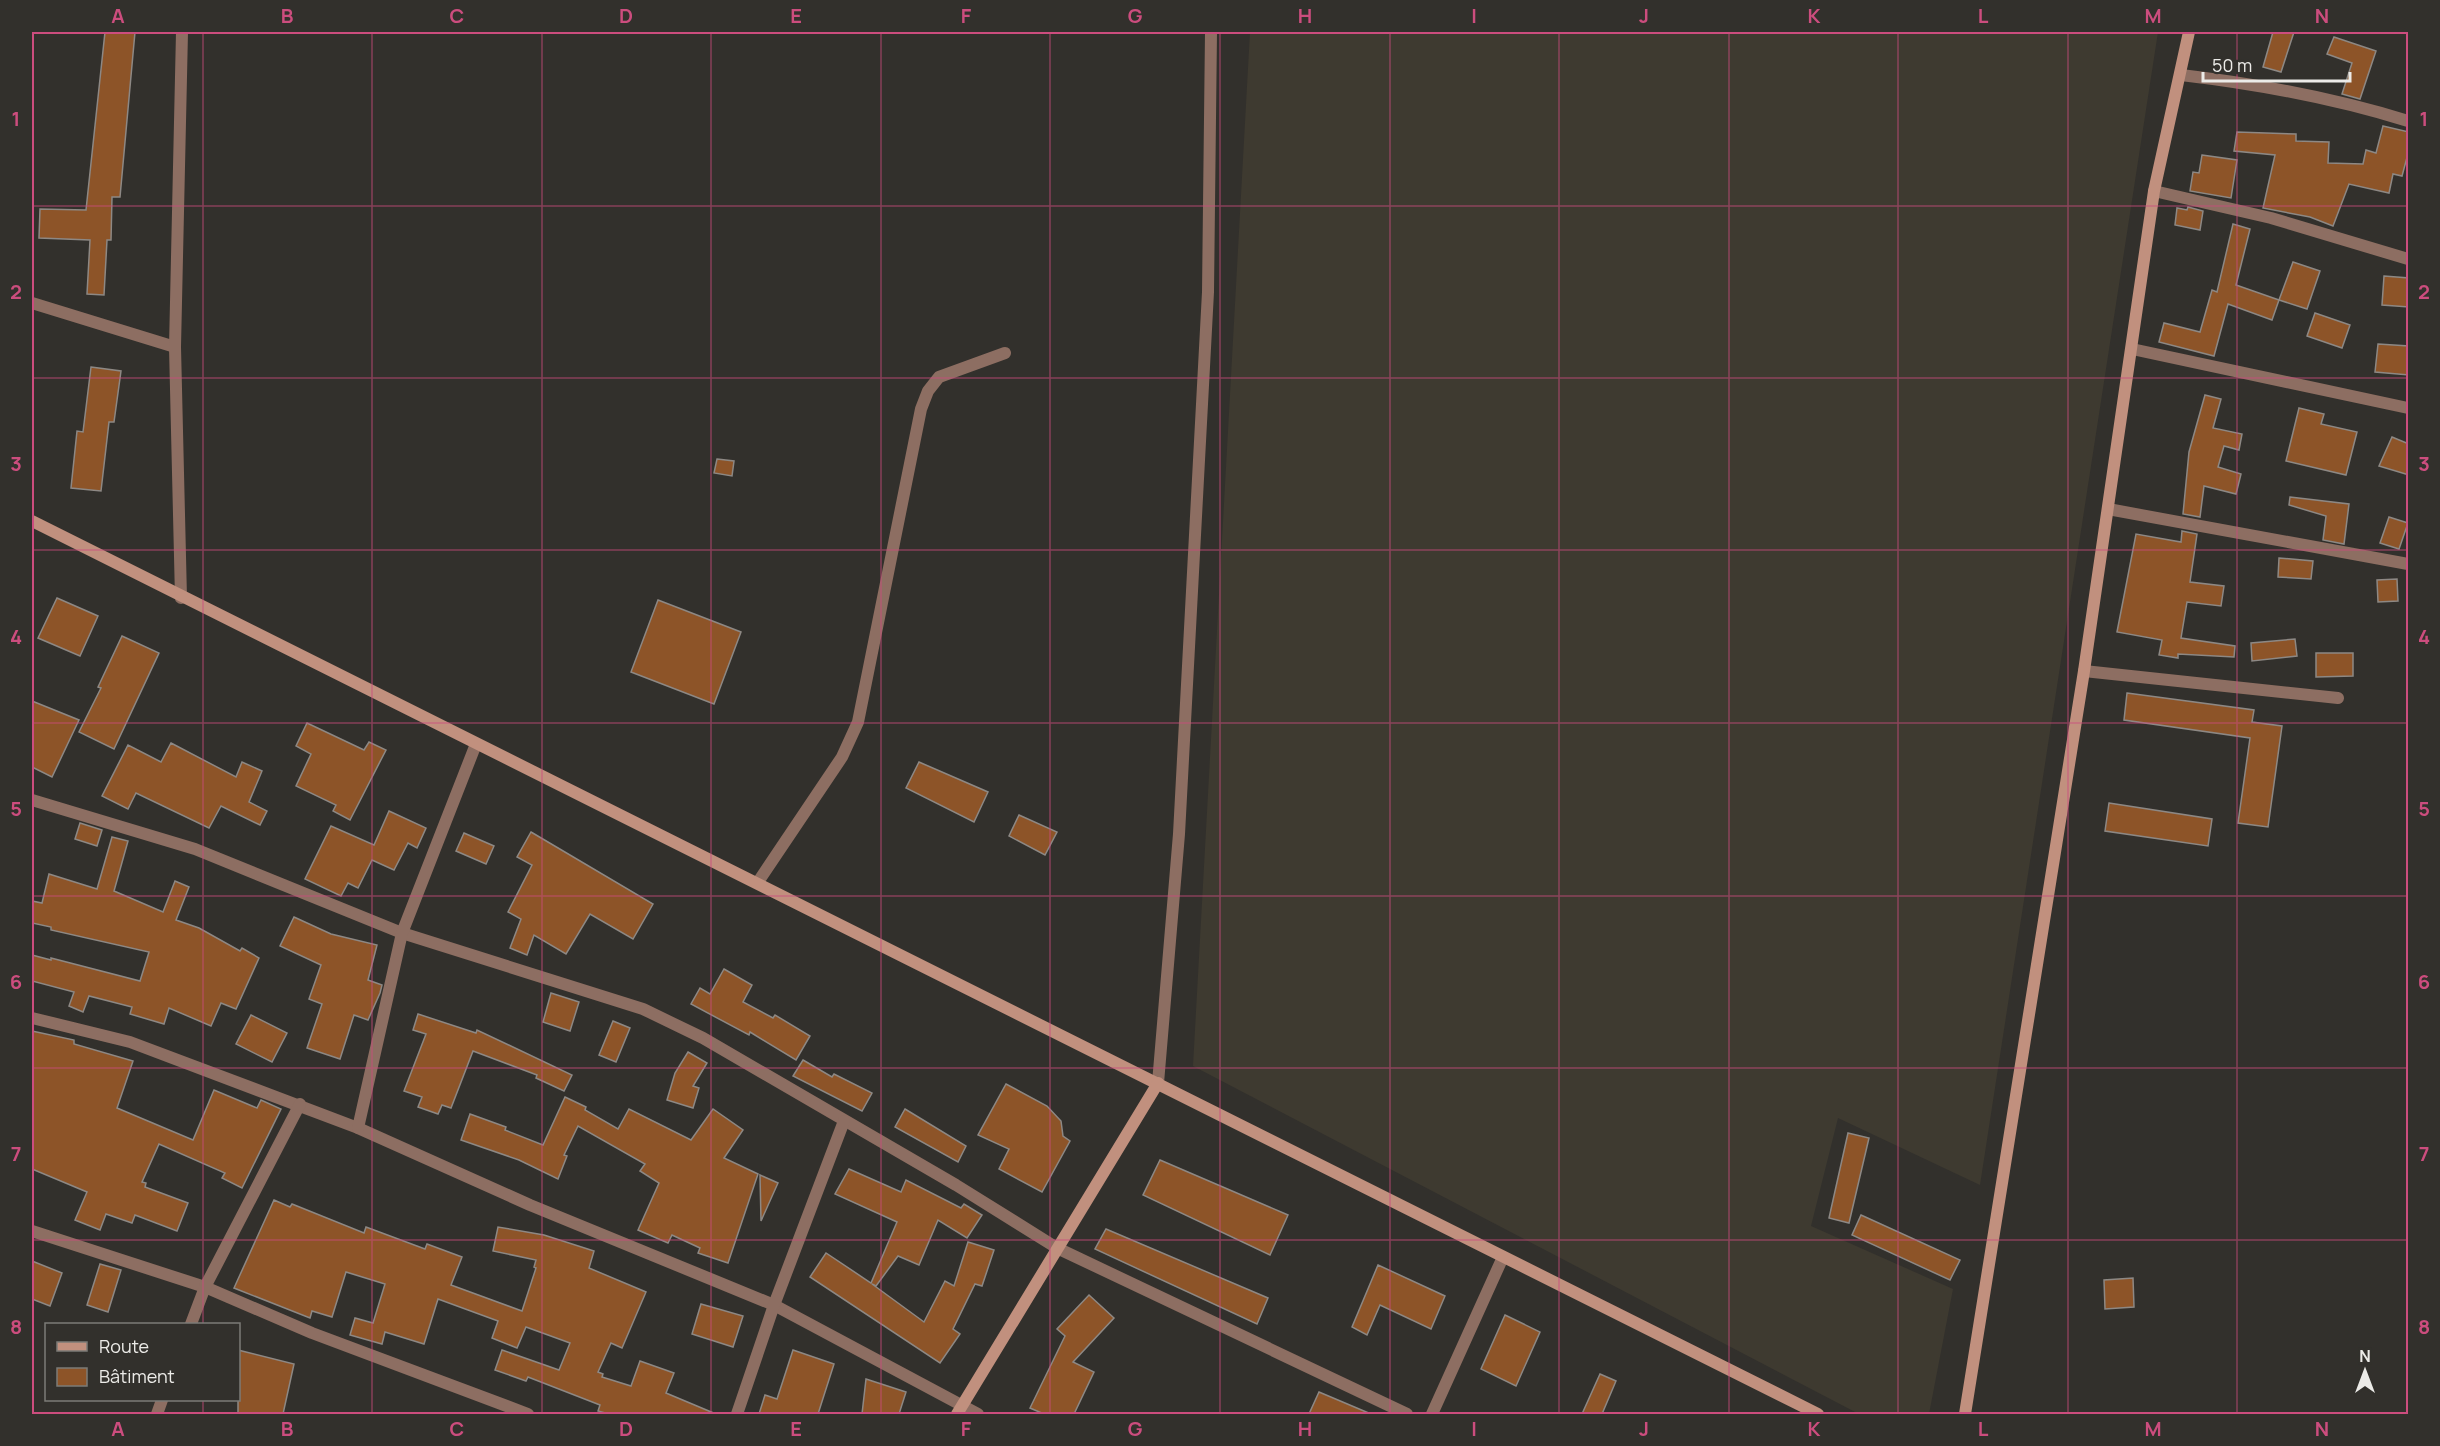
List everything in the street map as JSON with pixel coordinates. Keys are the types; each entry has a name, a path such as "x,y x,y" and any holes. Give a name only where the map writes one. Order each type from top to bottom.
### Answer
{"street":[{"path":"182,32 175,347 182,598"},
{"path":"959,1411 1158,1083 1179,834 1208,292 1211,32"},
{"path":"1965,1414 2084,671 2133,349 2154,191 2189,32"},
{"path":"2181,75 2258,84 2343,102 2409,121"},
{"path":"2154,191 2271,218 2409,259"},
{"path":"32,303 175,347"},
{"path":"2133,349 2409,408"},
{"path":"758,882 842,757 858,722 921,409 928,391 939,377 1005,352"},
{"path":"2108,509 2409,564"},
{"path":"32,521 1818,1414"},
{"path":"2084,671 2338,698"},
{"path":"358,1128 402,933 476,744"},
{"path":"32,800 195,849 402,933 643,1009 703,1038 956,1185 1057,1248 1407,1414"},
{"path":"32,1018 130,1042 300,1104 358,1128 530,1205 774,1305 959,1411 978,1414"},
{"path":"190,1323 205,1287 300,1104"},
{"path":"737,1414 774,1305 844,1121"},
{"path":"32,1232 205,1287 312,1333 528,1414"},
{"path":"1432,1414 1503,1257"}],"shaded area":[{"path":"1250,32 2158,32 1980,1185 1838,1118 1811,1226 1953,1289 1929,1414 1859,1414 1193,1066"}],"building":[{"path":"105,32 135,32 120,197 112,197 111,240 107,240 104,295 87,294 90,240 39,238 40,209 86,210"},
{"path":"2273,32 2294,32 2281,72 2263,67"},
{"path":"2334,37 2376,51 2360,99 2342,94 2352,63 2327,54"},
{"path":"2383,126 2409,132 2409,150 2402,176 2393,174 2389,193 2349,184 2333,226 2310,217 2263,208 2275,155 2234,151 2237,132 2296,134 2296,141 2329,142 2328,163 2363,164 2366,150 2376,153"},
{"path":"2202,155 2237,160 2231,198 2190,191 2193,172 2199,173"},
{"path":"2188,207 2203,211 2200,230 2175,225 2177,208 2187,210"},
{"path":"2233,224 2250,229 2236,285 2279,300 2272,320 2228,304 2214,356 2159,342 2164,323 2200,332 2212,290 2217,292"},
{"path":"2293,262 2320,271 2307,309 2279,300"},
{"path":"2384,276 2409,278 2409,307 2382,305"},
{"path":"2315,313 2350,325 2342,348 2307,336"},
{"path":"2378,344 2409,346 2409,375 2375,372"},
{"path":"91,367 121,371 114,422 109,422 101,491 71,488 77,431 83,432"},
{"path":"2205,395 2221,399 2213,428 2242,434 2239,450 2224,446 2218,467 2241,474 2236,494 2204,486 2200,517 2183,514 2189,452"},
{"path":"2299,408 2324,414 2321,424 2357,432 2346,475 2286,461"},
{"path":"2392,437 2409,444 2409,475 2379,466"},
{"path":"717,459 734,461 732,476 714,473"},
{"path":"2290,497 2349,504 2344,544 2323,540 2326,516 2289,505"},
{"path":"2389,517 2408,523 2399,549 2380,543"},
{"path":"2182,531 2197,534 2190,582 2224,586 2221,606 2187,602 2181,638 2235,646 2234,657 2178,654 2178,658 2159,655 2162,640 2117,632 2136,534 2181,542"},
{"path":"2279,558 2313,561 2311,579 2278,577"},
{"path":"2397,579 2398,601 2378,602 2377,580"},
{"path":"57,598 98,616 80,656 38,638"},
{"path":"658,600 741,632 714,704 631,672"},
{"path":"122,636 159,653 114,749 79,732 101,688 98,687"},
{"path":"2295,639 2297,656 2252,661 2251,643"},
{"path":"2316,653 2353,653 2353,676 2316,677"},
{"path":"2127,693 2254,710 2252,722 2282,726 2268,827 2238,823 2250,738 2124,720"},
{"path":"32,701 79,720 52,777 32,767"},
{"path":"307,723 364,750 369,742 386,750 350,820 333,811 336,805 296,786 311,754 296,746"},
{"path":"171,743 236,777 242,762 262,771 249,802 267,811 260,825 221,806 209,828 136,793 128,809 102,796 128,745 161,762"},
{"path":"919,762 988,792 974,822 906,788"},
{"path":"2109,803 2212,819 2208,846 2105,831"},
{"path":"389,811 426,828 417,848 408,843 394,870 372,860 358,888 348,883 341,896 305,879 331,826 374,845"},
{"path":"1019,815 1057,832 1045,855 1009,836"},
{"path":"80,823 102,830 97,846 75,839"},
{"path":"531,832 653,904 633,939 590,914 566,954 534,935 527,955 510,948 521,919 508,912 532,865 517,857"},
{"path":"464,833 494,846 486,864 456,851"},
{"path":"112,837 128,841 114,891 163,912 175,881 189,887 176,920 199,928 240,951 242,948 259,958 236,1009 221,1003 211,1026 169,1008 164,1024 130,1014 132,1007 89,996 83,1012 69,1006 74,992 32,981 32,955 140,981 149,952 51,930 51,927 32,923 32,901 42,903 49,874 97,889"},
{"path":"294,917 331,934 377,945 368,980 382,985 380,993 368,1020 354,1015 340,1059 307,1048 322,1004 309,999 321,965 280,946"},
{"path":"724,969 752,985 743,1002 773,1018 775,1015 810,1036 796,1060 750,1032 749,1035 691,1004 700,988 710,994"},
{"path":"551,993 579,1002 570,1031 543,1022"},
{"path":"418,1014 476,1033 477,1030 572,1075 564,1091 536,1078 537,1075 473,1051 451,1108 442,1105 438,1114 418,1107 422,1097 404,1091 426,1034 413,1030"},
{"path":"251,1015 287,1033 272,1062 236,1044"},
{"path":"613,1021 630,1028 616,1062 599,1055"},
{"path":"32,1031 74,1040 74,1044 133,1061 117,1108 193,1140 214,1090 257,1108 261,1100 281,1109 242,1188 222,1178 225,1173 159,1144 142,1182 146,1183 145,1187 188,1203 177,1231 135,1215 132,1223 106,1214 100,1230 75,1220 87,1192 32,1169"},
{"path":"688,1052 707,1063 693,1086 699,1088 693,1108 667,1100 675,1073"},
{"path":"803,1060 832,1077 834,1074 872,1093 862,1111 793,1076"},
{"path":"1006,1084 1047,1106 1061,1121 1063,1136 1070,1141 1042,1192 999,1169 1009,1149 978,1135"},
{"path":"565,1097 586,1107 585,1110 618,1129 629,1109 691,1140 713,1109 743,1130 724,1158 758,1174 728,1263 698,1253 700,1248 672,1235 668,1243 638,1230 659,1183 640,1171 645,1164 578,1126 564,1155 567,1156 558,1179 519,1160 461,1140 470,1114 506,1127 505,1130 543,1145"},
{"path":"905,1109 966,1146 958,1162 895,1127"},
{"path":"1848,1133 1869,1138 1849,1223 1829,1218"},
{"path":"1160,1160 1288,1215 1270,1255 1143,1195"},
{"path":"849,1169 901,1192 906,1180 961,1208 964,1204 982,1215 967,1238 938,1220 919,1265 898,1256 876,1286 872,1284 924,1322 945,1281 954,1286 968,1242 994,1250 982,1286 975,1284 953,1329 960,1334 940,1363 810,1277 826,1253 871,1283 897,1222 835,1194"},
{"path":"760,1175 778,1183 761,1221"},
{"path":"274,1200 290,1207 292,1204 364,1233 366,1227 425,1249 427,1244 462,1257 451,1285 522,1311 536,1268 534,1267 536,1260 493,1251 498,1227 544,1235 594,1251 589,1268 646,1292 622,1348 611,1343 598,1372 603,1374 602,1377 631,1386 640,1361 674,1373 666,1393 716,1414 609,1414 598,1411 600,1405 528,1377 526,1381 495,1370 502,1350 559,1370 570,1343 526,1327 517,1348 492,1338 498,1321 438,1299 424,1344 385,1332 382,1344 350,1335 355,1318 373,1323 385,1284 346,1272 332,1317 312,1311 310,1318 234,1288"},
{"path":"1861,1215 1960,1260 1950,1280 1852,1235"},
{"path":"1106,1229 1268,1298 1257,1324 1095,1249"},
{"path":"32,1261 62,1273 50,1306 32,1299"},
{"path":"100,1264 121,1270 108,1312 87,1305"},
{"path":"1378,1265 1445,1296 1431,1329 1380,1305 1367,1335 1352,1327"},
{"path":"2133,1278 2134,1307 2105,1309 2104,1280"},
{"path":"1089,1295 1114,1318 1073,1362 1094,1372 1074,1414 1044,1414 1030,1408 1065,1336 1057,1329"},
{"path":"701,1304 743,1316 733,1347 692,1334"},
{"path":"1505,1315 1540,1332 1516,1386 1481,1369"},
{"path":"240,1350 294,1364 283,1414 238,1414"},
{"path":"793,1350 834,1364 818,1414 759,1414 765,1395 777,1399"},
{"path":"1600,1374 1616,1381 1602,1414 1582,1414"},
{"path":"866,1379 906,1392 899,1414 862,1414"},
{"path":"1319,1392 1371,1414 1309,1414"}]}
